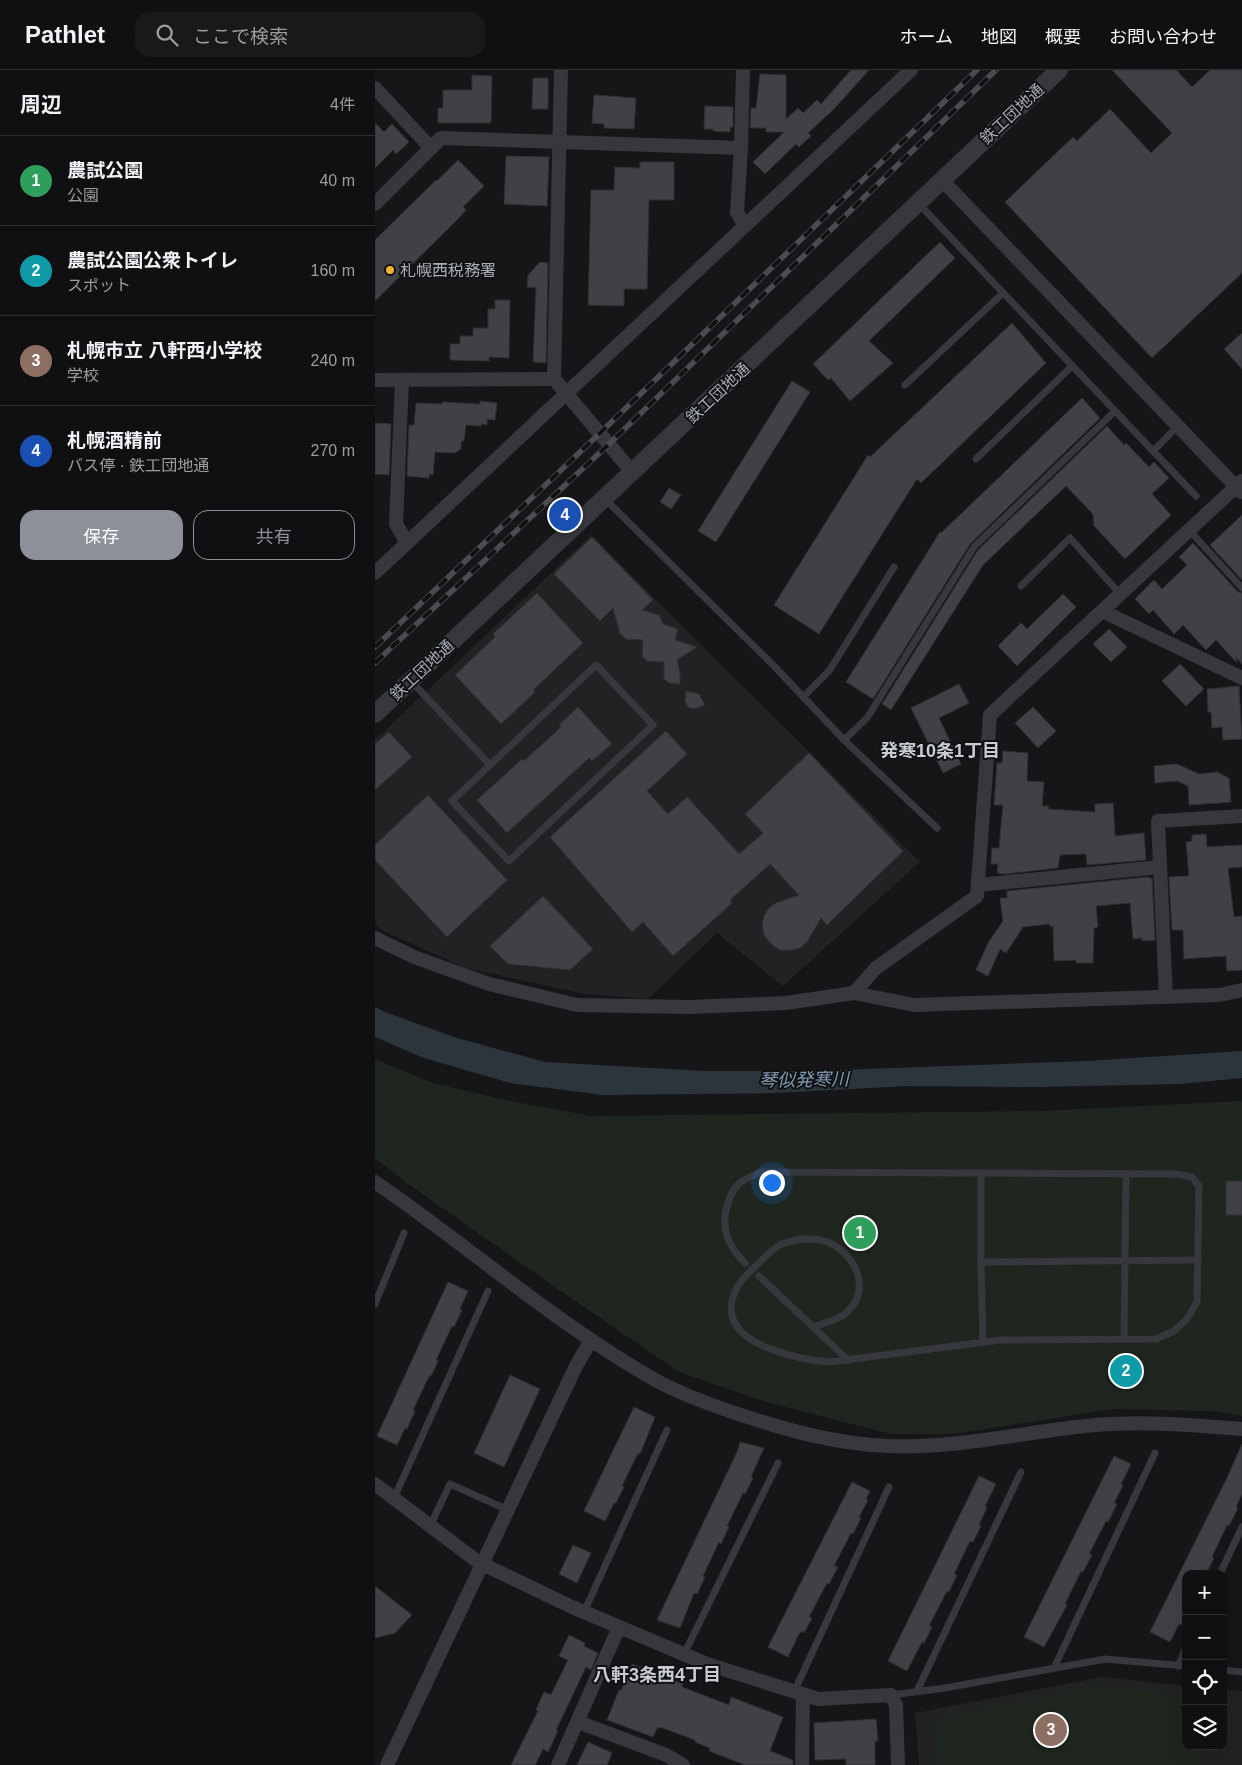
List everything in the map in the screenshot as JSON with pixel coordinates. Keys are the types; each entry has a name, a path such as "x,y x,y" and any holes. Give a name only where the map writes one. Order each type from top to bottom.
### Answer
{"street":[{"path":"561,70 554,379 633,472"},
{"path":"743,70 737,212 745,226"},
{"path":"375,573 911,70"},
{"name":"鉄工団地通","path":"375,714 1059,70"},
{"path":"375,88 431,148"},
{"path":"375,204 441,138 741,148"},
{"path":"854,993 876,968 977,896 990,715 1189,530 1240,487 1178,426 943,180"},
{"path":"375,380 554,379"},
{"path":"402,380 395,524 407,542"},
{"path":"1102,611 1242,678"},
{"path":"1166,996 1158,821 1242,816"},
{"path":"978,885 1160,867"},
{"path":"375,938 414,957 489,984 577,1004 689,1007 786,1003 854,993 914,1005 1219,995 1242,990"},
{"path":"375,1182 591,1340 659,1382 701,1401 778,1428 834,1440 888,1446 935,1445 1096,1425 1165,1423 1242,1429"},
{"path":"387,1765 576,1366 591,1340"},
{"path":"375,1484 483,1564 584,1612 707,1664 818,1699 891,1695 896,1704 898,1765"},
{"path":"558,1765 619,1627"},
{"path":"798,1693 803,1765"},
{"path":"578,1722 663,1760 683,1765"}],"lane":[{"path":"918,203 1196,496"},
{"path":"905,385 1003,292"},
{"path":"976,459 1072,366"},
{"path":"844,740 867,718 974,547 1115,412"},
{"path":"1153,451 1178,426"},
{"path":"605,499 775,667 844,740 937,828"},
{"path":"1189,530 1242,588"},
{"path":"1021,586 1070,538 1120,594"},
{"path":"803,697 829,671 894,567"},
{"path":"596,665 653,726 509,862 452,801 490,765 596,665"},
{"path":"411,681 490,765"},
{"path":"745,1262 735,1253 724,1231 724,1213 731,1193 741,1181 761,1172 1176,1174 1192,1177 1199,1186 1197,1302 1187,1319 1174,1331 1156,1339 1001,1340 830,1362 809,1360 767,1347 744,1334 733,1319 732,1300 739,1284 780,1245 803,1238 821,1240 837,1247 850,1258 858,1273 859,1286 854,1304 844,1315 833,1321 813,1326"},
{"path":"981,1173 983,1342"},
{"path":"1123,1340 1126,1174"},
{"path":"375,1304 404,1233"},
{"path":"981,1262 1199,1260"},
{"path":"759,1276 848,1360"},
{"path":"394,1498 489,1291"},
{"path":"584,1612 667,1430"},
{"path":"1054,1668 1155,1453"},
{"path":"683,1654 778,1463"},
{"path":"917,1691 1021,1472"},
{"path":"430,1526 450,1484 508,1510"},
{"path":"798,1693 889,1486"},
{"path":"1222,1570 1242,1526"},
{"path":"1178,1666 1182,1657"},
{"path":"891,1695 945,1688 1105,1659 1182,1666"},
{"path":"1227,1670 1242,1672"}],"shaded area":[{"path":"591,535 920,862 783,986 717,933 648,999 585,994 466,968 383,931 375,924 375,740"},
{"path":"375,1059 433,1083 510,1101 591,1116 1042,1111 1242,1101 1242,1416 1212,1411 1114,1409 954,1434 891,1434 770,1403 679,1372 404,1181 375,1158"},
{"path":"1102,1677 1182,1686 1182,1750 1227,1750 1227,1689 1242,1691 1242,1765 919,1765 915,1713"},
{"path":"1095,1685 1182,1695 1182,1750 1202,1750 1203,1765 935,1765 933,1719"}],"water":[{"name":"琴似発寒川","path":"375,1007 454,1037 545,1062 705,1071 810,1071 1086,1061 1242,1051 1242,1078 1180,1084 1033,1087 907,1086 775,1093 603,1095 510,1083 421,1057 375,1037"}],"building":[{"path":"851,70 869,70 834,109 808,133 811,136 799,147 796,144 765,174 753,162 784,132 766,132 766,128 750,128 751,108 756,108 760,74 786,75 786,119 798,108 803,113 817,100 821,104"},
{"path":"1112,70 1176,70 1192,87 1210,70 1242,70 1242,273 1152,358 1005,202 1073,137 1077,141 1110,109 1151,153 1172,133"},
{"path":"472,75 492,76 491,123 438,123 438,108 443,108 443,90 472,90"},
{"path":"533,78 548,78 548,109 532,109"},
{"path":"594,95 636,98 634,129 604,128 604,124 592,123"},
{"path":"705,106 733,107 733,127 730,127 730,132 704,129"},
{"path":"375,123 384,132 392,124 409,142 396,154 393,150 375,168"},
{"path":"506,156 549,157 547,206 504,204"},
{"name":"札幌西税務署","path":"458,160 484,186 463,207 466,210 456,221 375,301 375,240"},
{"path":"640,162 674,162 674,200 649,200 647,289 624,289 624,306 588,305 591,190 614,190 615,167 640,168"},
{"path":"940,242 955,258 869,341 893,363 850,401 831,378 828,380 813,364"},
{"path":"540,262 548,263 546,363 533,362 536,288 527,287 528,275"},
{"path":"495,300 510,300 509,358 489,357 489,361 450,360 450,344 460,344 460,336 473,336 473,328 488,328 488,309 495,309"},
{"path":"1012,323 1046,363 921,483 917,479 819,634 774,605 868,455 870,457"},
{"path":"1242,333 1242,369 1224,349"},
{"path":"792,381 810,392 716,542 698,531"},
{"path":"1082,398 1100,418 970,544 873,699 846,682 940,532"},
{"path":"480,401 497,403 495,420 487,419 487,425 466,425 464,441 461,441 461,449 455,453 435,452 433,475 429,474 429,478 407,476 409,425 414,425 416,403 480,404"},
{"path":"375,423 391,424 389,475 375,474"},
{"path":"1107,426 1124,445 1126,443 1149,467 1154,462 1169,478 1152,494 1171,515 1125,559 1094,526 1093,514 1066,486 983,565 891,710 882,704 978,550"},
{"path":"669,488 681,495 671,509 660,502"},
{"path":"1242,515 1242,580 1210,545"},
{"path":"592,537 653,600 642,610 659,615 663,624 678,629 675,640 697,647 677,660 680,684 669,683 664,679 664,662 647,661 642,656 643,640 626,639 620,634 613,608 600,621 554,574"},
{"path":"1193,543 1238,592 1242,593 1242,664 1236,657 1237,663 1216,640 1206,650 1183,625 1174,634 1153,610 1149,614 1135,599 1154,580 1162,589 1187,565 1179,557"},
{"path":"537,593 583,643 533,690 535,692 501,724 455,675 495,637 493,634"},
{"path":"1063,594 1076,607 1017,666 998,646 1021,623 1027,629"},
{"path":"1109,629 1127,647 1111,662 1093,644"},
{"path":"1180,664 1204,689 1186,706 1162,681"},
{"path":"959,684 969,703 939,718 961,764 943,773 911,708"},
{"path":"1239,686 1242,739 1223,740 1222,727 1212,728 1211,712 1208,712 1207,689"},
{"path":"686,691 699,694 705,705 694,709 688,707 685,701"},
{"path":"578,707 612,744 592,761 589,758 507,833 477,800 561,727 559,725"},
{"path":"1033,707 1056,731 1038,748 1015,723"},
{"path":"666,731 687,754 647,791 668,814 687,797 739,854 763,833 745,814 809,753 903,851 827,925 821,918 807,942 800,948 780,950 772,945 764,935 762,925 764,916 769,908 776,903 799,895 770,864 730,900 732,903 673,956 643,922 632,932 550,837"},
{"path":"389,732 412,757 375,790 375,744"},
{"path":"1003,751 1028,753 1027,781 1044,782 1042,806 1049,806 1048,809 1095,812 1095,804 1113,803 1115,836 1144,833 1146,860 1087,865 1086,854 1060,855 1058,868 1005,874 997,873 998,864 991,864 992,848 999,848 1003,805 994,805 997,763 1002,763"},
{"path":"1177,764 1199,774 1217,772 1229,778 1231,802 1189,805 1188,786 1177,781 1155,783 1154,766"},
{"path":"428,795 507,880 447,937 375,860 375,845"},
{"path":"1206,834 1207,847 1242,845 1242,867 1228,868 1234,917 1242,916 1242,970 1227,971 1226,956 1184,959 1183,930 1172,930 1169,877 1189,876 1186,842 1192,841 1192,835"},
{"path":"1152,878 1155,940 1142,941 1142,938 1133,939 1130,903 1096,906 1098,927 1094,928 1093,963 1076,963 1076,960 1054,961 1053,926 1050,927 1050,924 1023,927 1006,953 1000,949 988,976 976,970 988,943 1003,921 1000,898 1007,898 1007,891"},
{"path":"543,896 593,949 570,970 508,964 490,946"},
{"path":"1226,1181 1242,1181 1242,1215 1226,1215"},
{"path":"448,1282 468,1291 460,1309 462,1310 436,1360 438,1361 413,1410 415,1411 407,1429 405,1428 397,1445 377,1436"},
{"path":"1116,1364 1137,1364 1136,1378 1116,1378"},
{"path":"510,1375 540,1389 504,1467 474,1453"},
{"path":"634,1407 655,1417 640,1454 638,1453 622,1486 624,1487 605,1521 584,1511"},
{"path":"740,1442 764,1448 751,1477 753,1478 745,1494 743,1493 727,1526 729,1527 721,1544 719,1542 697,1594 694,1593 680,1628 657,1620 737,1452"},
{"path":"1242,1444 1242,1494 1236,1507 1238,1508 1229,1526 1227,1525 1208,1570 1182,1570 1182,1625 1179,1624 1170,1642 1150,1632"},
{"path":"1114,1456 1131,1464 1114,1503 1117,1504 1089,1554 1092,1555 1083,1572 1081,1571 1065,1604 1067,1605 1044,1647 1024,1637"},
{"path":"979,1476 996,1484 985,1506 987,1507 979,1525 981,1526 973,1542 970,1541 954,1574 957,1575 949,1592 947,1591 929,1626 932,1627 924,1643 922,1642 907,1671 888,1661"},
{"path":"852,1482 870,1491 866,1499 868,1500 853,1534 851,1533 834,1566 838,1567 809,1617 812,1618 804,1633 802,1631 799,1634 788,1657 768,1647"},
{"path":"573,1545 591,1553 577,1583 559,1574"},
{"path":"375,1586 412,1615 395,1633 375,1638"},
{"path":"569,1635 585,1643 584,1646 598,1653 591,1670 586,1667 556,1730 558,1731 548,1752 543,1749 535,1765 511,1765 538,1711 536,1710 544,1692 551,1695 568,1660 559,1656"},
{"path":"632,1664 683,1684 682,1687 729,1705 731,1697 783,1717 770,1751 793,1760 793,1765 745,1765 709,1751 710,1748 695,1742 695,1740 660,1727 657,1728 653,1737 607,1720"},
{"path":"876,1719 878,1741 875,1741 875,1765 846,1765 846,1759 815,1760 814,1723"},
{"path":"588,1742 612,1753 607,1765 577,1765"}],"railway":[{"path":"375,647 977,70"},
{"path":"375,663 609,444 996,70"}],"place":[{"name":"札幌西税務署","path":"390,270"},
{"name":"札幌酒精前","path":"565,515"},
{"name":"農試公園","path":"860,1233"},
{"name":"農試公園公衆トイレ","path":"1126,1371"},
{"name":"札幌市立 八軒西小学校","path":"1051,1730"}],"district":[{"name":"発寒10条1丁目","path":"940,751"},
{"name":"八軒3条西4丁目","path":"657,1675"}]}
